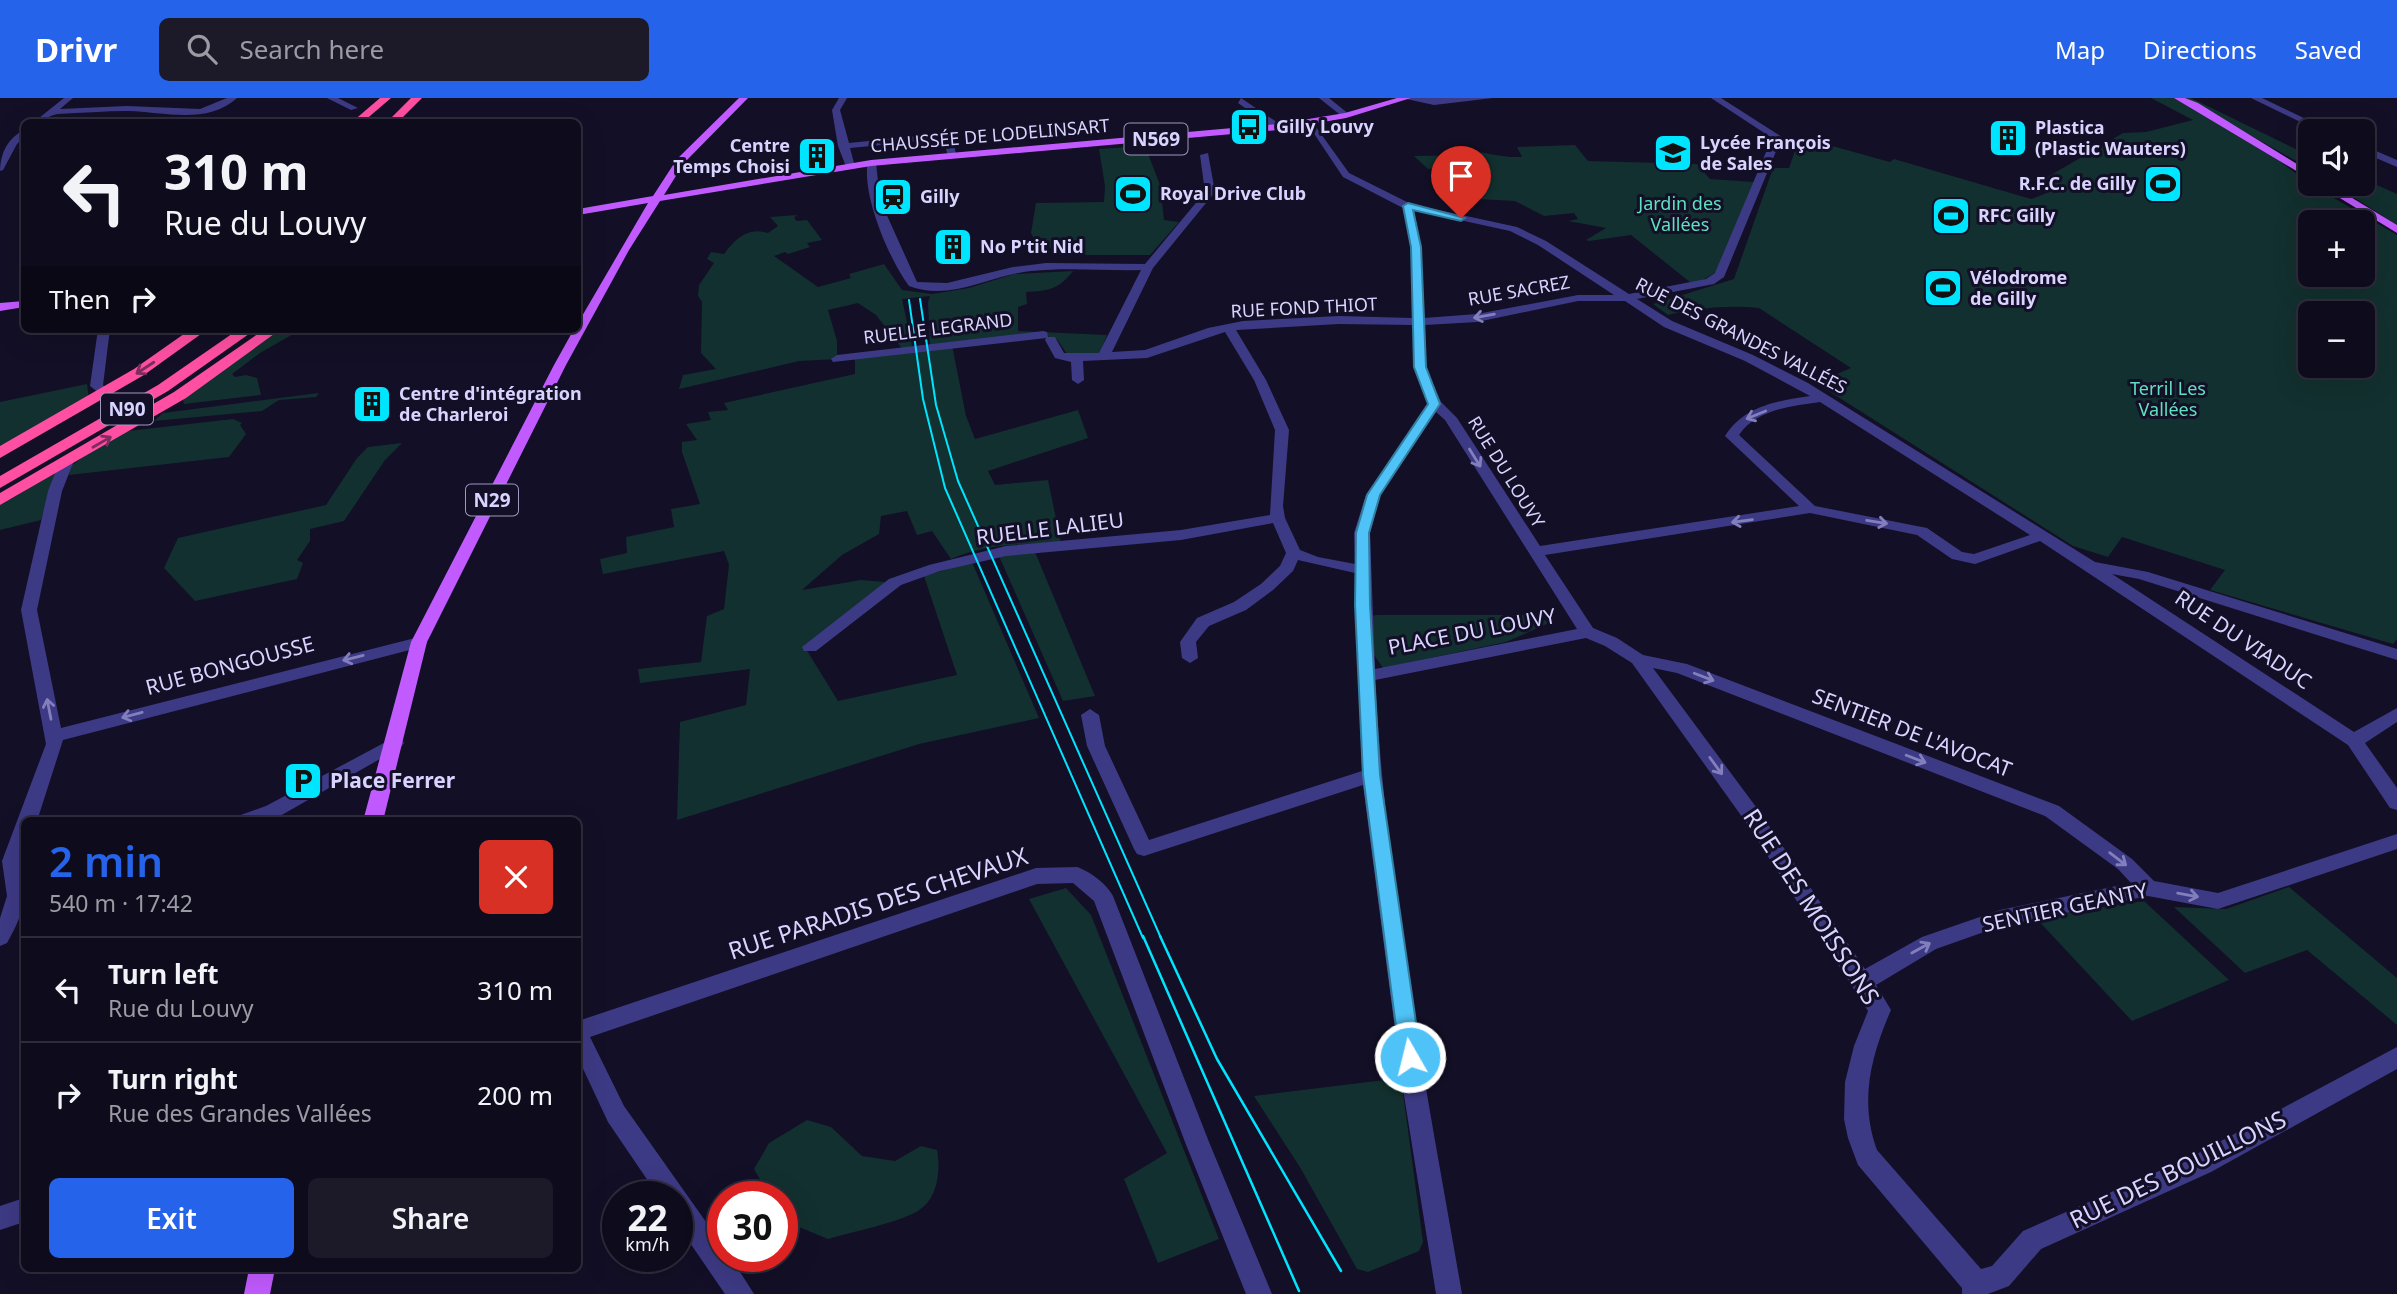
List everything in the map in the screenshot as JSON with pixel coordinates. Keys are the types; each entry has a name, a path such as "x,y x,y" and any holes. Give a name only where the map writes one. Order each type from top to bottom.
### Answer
{"highway":[{"path":"361,119 386,98"},
{"path":"377,119 400,98"},
{"path":"395,119 417,98"},
{"path":"408,119 430,98"},
{"path":"0,453 104,393 195,333"},
{"name":"N90","path":"0,468 125,397 221,333"},
{"name":"N90","path":"0,483 163,388 243,333"},
{"path":"0,500 180,395 268,333"}],"main road":[{"name":"N29","path":"680,161 679,152 735,98"},
{"name":"N29","path":"581,327 624,250 659,199 680,161 744,98"},
{"name":"CHAUSSÉE DE LODELINSART","path":"659,199 870,163 1311,123 1406,98"},
{"path":"2179,98 2298,169"},
{"path":"2342,196 2397,230"},
{"name":"N569","path":"581,212 659,199"},
{"path":"0,307 21,304"},
{"name":"N29","path":"374,817 419,642 578,333"},
{"path":"257,1294 261,1272"}],"street":[{"path":"42,119 69,98"},
{"path":"53,111 139,109 190,112 219,107 233,98"},
{"path":"331,98 354,108"},
{"path":"843,98 836,110 850,167"},
{"path":"1323,98 1346,115"},
{"path":"1406,98 1434,102 1489,98"},
{"name":"RUE SACREZ","path":"1420,322 1477,318 1578,298 1624,298 1710,282 1720,275 1777,137 1715,98"},
{"path":"2255,98 2300,119"},
{"path":"1241,101 1278,127"},
{"path":"1311,123 1346,175 1408,206"},
{"path":"0,168 13,143 21,136"},
{"path":"843,146 948,136 951,156"},
{"path":"866,144 873,192 911,283 923,286 953,285 1032,268 1148,267"},
{"path":"2375,154 2397,164"},
{"path":"1104,356 1148,267 1210,192 1205,155"},
{"name":"RUE DES GRANDES VALLÉES","path":"1408,206 1513,229 1542,243 1668,324 1749,358 1822,398 2043,536"},
{"name":"RUE DU LOUVY","path":"1408,206 1416,247 1420,367 1434,404 1450,418 1587,632"},
{"name":"RUE FOND THIOT","path":"1072,359 1147,354 1243,325 1339,320 1420,322"},
{"path":"1229,328 1260,380 1282,430 1278,518 1294,554 1314,561 1363,570"},
{"path":"103,333 96,386 104,393"},
{"name":"RUELLE LEGRAND","path":"837,359 1047,337 1059,355 1072,359"},
{"path":"1072,359 1078,380"},
{"path":"1810,509 1732,436 1735,428 1745,419 1760,412 1822,398"},
{"path":"1434,404 1373,495 1362,533 1371,775 1414,1083 1449,1294"},
{"path":"28,817 55,744 29,610 55,491 67,461"},
{"path":"1534,552 1810,509 1922,531 1957,556 1966,558 1975,559 2043,536"},
{"name":"RUELLE LALIEU","path":"810,647 895,582 935,569 1006,551 1181,535 1278,518"},
{"name":"RUE DU VIADUC","path":"2043,536 2354,741 2397,803"},
{"path":"1190,658 1188,642 1203,622 1240,606 1267,587 1287,568 1294,554"},
{"path":"2087,564 2142,575 2397,654"},
{"name":"RUE DES MOISSONS","path":"1587,632 1611,642 1638,659 1752,816 1880,1010 1864,1045 1855,1086 1856,1133 1867,1157 1975,1289"},
{"name":"PLACE DU LOUVY","path":"1366,676 1587,632"},
{"name":"RUE BONGOUSSE","path":"54,736 419,642"},
{"name":"SENTIER DE L'AVOCAT","path":"1638,659 1681,668 2052,811 2125,864 2148,888"},
{"path":"2354,741 2397,714"},
{"path":"1090,715 1096,746 1144,849 1371,775"},
{"path":"256,817 273,811 395,743"},
{"path":"0,937 19,906 12,861 21,836"},
{"name":"SENTIER GEANTY","path":"1862,982 1929,943 2000,918 2148,888 2218,901 2397,841"},
{"name":"RUE PARADIS DES CHEVAUX","path":"581,1032 1036,876 1077,875 1103,896 1197,1142 1259,1294"},
{"path":"581,1039 616,1114 663,1181"},
{"name":"RUE DES BOUILLONS","path":"1975,1289 2000,1277 2032,1240 2202,1164 2397,1057"},
{"path":"0,1218 21,1211"},
{"path":"693,1225 741,1294"}],"green space":[{"name":"Terril Les Vallées","path":"2151,98 2177,98 2242,133 2298,175 2298,196 2330,196 2354,210 2298,210 2298,287 2375,287 2375,222 2397,235 2397,639 2393,644 2210,590 2225,570 2122,537 2108,557 2073,546 1816,383 1851,368 1759,308 1713,308 1668,315 1653,304 1734,279 1773,168 1789,168 1798,142 1809,145 1818,142 1890,162 1894,159 2031,199 2047,193 2049,185 2044,179 2123,133 2146,132 2193,120"},
{"path":"2185,98 2191,98 2298,150 2298,162"},
{"name":"Jardin des Vallées","path":"1575,145 1588,161 1697,164 1710,179 1754,182 1718,271 1701,281 1691,283 1631,235 1586,240 1606,228 1568,221 1578,219 1574,213 1544,216 1515,201 1478,199 1452,167 1428,169 1414,156 1469,155 1467,151 1522,157 1517,147"},
{"name":"Royal Drive Club","path":"1145,146 1160,185 1164,220 1179,222 1150,255 1055,255 1050,247 1031,250 1036,242 1031,233 1036,203 1104,202 1105,186 1099,149"},
{"path":"2375,184 2397,194 2397,225 2352,196 2375,196"},
{"path":"797,215 794,218 797,221 807,220 822,240 807,243 810,247 774,256 818,287 851,278 849,274 884,264 902,290 932,294 969,288 1014,274 1073,271 1053,288 1026,292 1027,304 1018,307 1018,331 1107,335 1100,353 1067,354 1057,339 1043,335 952,345 966,416 975,439 1078,410 1088,438 988,471 995,485 1048,480 1061,543 977,550 951,559 932,531 917,535 907,511 881,516 879,534 842,555 802,590 861,580 885,582 877,596 806,649 838,701 957,675 924,576 972,562 1039,718 919,744 677,820 680,722 746,705 750,669 640,683 638,669 701,662 707,616 724,609 729,565 724,551 603,574 600,559 627,553 626,537 674,527 671,509 700,504 682,452 682,442 697,440 686,424 711,420 708,412 728,410 724,403 855,374 855,356 904,351 876,315 858,303 828,310 837,341 837,359 799,361 679,389 683,375 716,369 701,353 702,302 698,296 699,285 714,263 707,259 711,252 724,254 743,235 754,232 768,233 778,226 770,217","holes":["930,296 930,348 904,350 912,346 902,299"]},
{"path":"273,333 295,333 260,353 232,374 235,377 246,375 257,378 261,395 184,404 182,397"},
{"path":"87,384 89,399 0,449 0,402"},
{"path":"319,393 316,397 279,400 262,411 154,421 163,413"},
{"path":"233,419 242,423 240,425 246,434 229,457 69,475 72,465 119,432"},
{"path":"402,443 385,460 344,521 310,529 310,541 297,560 303,563 297,579 195,601 164,568 178,538 326,505 357,458 368,447"},
{"path":"58,470 41,520 0,530 0,502 13,498"},
{"path":"1035,552 1095,696 1063,701 999,556"},
{"path":"1537,615 1549,623 1506,642 1383,668 1370,649 1371,616"},
{"path":"2289,887 2397,978 2397,1025 2307,950 2245,973 2174,907 2226,909"},
{"path":"1066,888 1091,915 1219,1239 1158,1263 1124,1179 1167,1153 1029,899"},
{"path":"2144,901 2229,980 2132,1021 2035,917"},
{"path":"1401,1078 1423,1242 1419,1251 1368,1272 1357,1269 1301,1169 1254,1096"},
{"path":"807,1120 831,1127 862,1156 895,1161 921,1146 937,1150 939,1166 934,1192 925,1206 909,1215 828,1239 798,1227 798,1181 761,1181 754,1169 769,1143"}],"tram line":[{"path":"920,299 936,405 958,481 1161,938"},
{"path":"909,300 923,399 945,488 1143,938"},
{"path":"1143,936 1299,1291"},
{"path":"1160,936 1217,1059 1341,1271"}],"place":[{"name":"Gilly Louvy","path":"1249,127"},
{"name":"Plastica (Plastic Wauters)","path":"2008,138"},
{"name":"Lycée François de Sales","path":"1673,153"},
{"name":"Centre Temps Choisi","path":"817,156"},
{"name":"R.F.C. de Gilly","path":"2163,184"},
{"name":"Royal Drive Club","path":"1133,194"},
{"name":"Gilly","path":"893,197"},
{"name":"RFC Gilly","path":"1951,216"},
{"name":"No P'tit Nid","path":"953,247"},
{"name":"Vélodrome de Gilly","path":"1943,288"},
{"name":"Centre d'intégration de Charleroi","path":"372,404"},
{"name":"Place Ferrer","path":"303,781"}],"route":[{"path":"1410,1057 1371,775 1362,533 1373,495 1434,404 1420,367 1416,247 1408,206 1461,218"}]}
